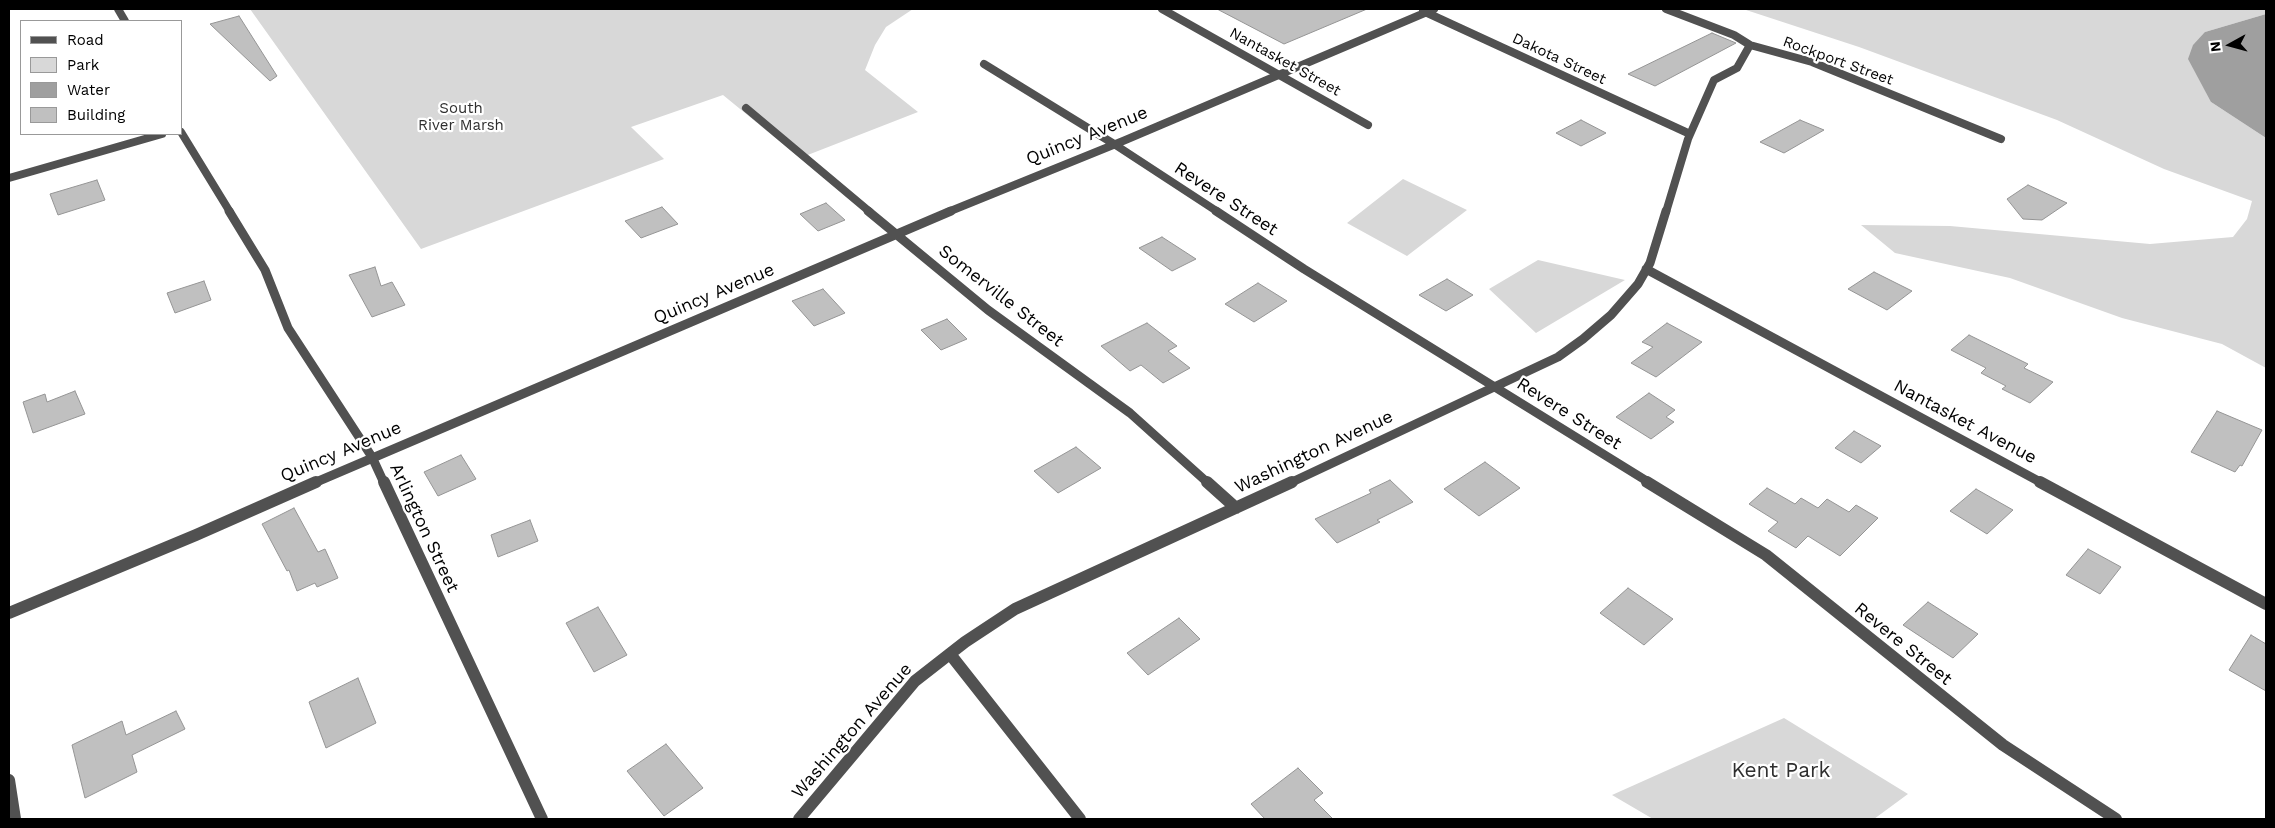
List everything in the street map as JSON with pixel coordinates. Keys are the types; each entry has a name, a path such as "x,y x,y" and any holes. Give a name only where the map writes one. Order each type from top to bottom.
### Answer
{"street":[{"path":"118,9 125,20"},
{"name":"Nantasket Street","path":"1162,9 1368,125"},
{"name":"Rockport Street","path":"1666,9 1734,35 1750,45 1812,62 2001,139"},
{"name":"Quincy Avenue","path":"9,613 196,535 372,457 599,362 895,234 1279,74 1425,10"},
{"name":"Dakota Street","path":"1425,10 1690,134"},
{"name":"Washington Avenue","path":"799,819 915,681 1015,609 1495,387 1558,357 1583,339 1611,315 1638,284 1650,262 1690,134 1714,80 1737,68 1750,45"},
{"name":"Revere Street","path":"984,64 1114,144 1304,269 1766,555 2003,745 2116,819"},
{"name":"Somerville Street","path":"746,108 988,310 1130,413 1236,508"},
{"name":"Arlington Street","path":"182,134 265,270 288,328 372,457 542,819"},
{"path":"9,178 159,135"},
{"name":"Nantasket Avenue","path":"1646,269 2266,604"},
{"path":"950,654 1080,819"},
{"path":"9,780 15,819"}],"green space":[{"name":"South River Marsh","path":"250,9 913,9 886,27 875,45 865,70 918,112 800,158 723,95 631,127 664,159 421,249"},
{"path":"1743,9 2266,9 2266,14 2205,32 2211,102 2266,138 2266,368 2222,344 2122,318 2010,278 1895,253 1861,225 1950,226 2150,244 2233,237 2247,219 2252,201 2164,169 2057,120 1859,47"},
{"path":"1403,179 1467,210 1407,256 1347,223"},
{"path":"1538,260 1625,280 1536,333 1489,289"},
{"name":"Kent Park","path":"1784,718 1908,794 1874,819 1653,819 1612,795"}],"water":[{"path":"2266,14 2266,138 2211,102 2188,59 2193,45 2205,32"}],"building":[{"path":"1217,9 1367,9 1284,44"},
{"path":"239,16 277,76 270,81 210,24"},
{"path":"1712,33 1736,43 1655,86 1628,74"},
{"path":"1581,120 1606,133 1581,146 1556,133"},
{"path":"1800,120 1824,130 1784,153 1760,142"},
{"path":"97,180 105,200 58,215 50,194"},
{"path":"2028,185 2067,203 2042,220 2023,219 2007,199"},
{"path":"826,203 845,220 818,231 800,214"},
{"path":"662,207 678,224 641,238 625,221"},
{"path":"1162,237 1196,259 1172,271 1139,248"},
{"path":"375,267 381,286 392,282 405,305 372,317 349,275"},
{"path":"1874,272 1912,291 1887,310 1848,289"},
{"path":"1447,279 1473,295 1446,311 1419,295"},
{"path":"204,281 211,300 175,313 167,293"},
{"path":"1258,283 1287,301 1254,322 1225,304"},
{"path":"823,289 845,313 814,326 792,301"},
{"path":"947,319 967,339 941,350 921,330"},
{"path":"1147,323 1177,346 1168,351 1190,368 1163,383 1141,365 1130,371 1101,346"},
{"path":"1667,323 1702,342 1656,377 1631,363 1653,347 1642,342"},
{"path":"1969,335 2028,364 2024,368 2053,382 2030,403 2002,389 2006,386 1981,373 1986,368 1951,350"},
{"path":"75,391 85,414 33,433 23,402 45,394 47,402"},
{"path":"1649,393 1675,410 1666,417 1674,422 1651,439 1616,417"},
{"path":"2217,411 2262,430 2242,466 2240,465 2235,472 2191,452"},
{"path":"1854,431 1881,446 1861,463 1835,448"},
{"path":"1076,447 1101,468 1058,493 1034,471"},
{"path":"461,455 476,479 438,496 424,472"},
{"path":"1485,462 1520,488 1479,516 1444,489"},
{"path":"1390,480 1413,502 1377,520 1380,522 1337,543 1315,519 1371,493 1369,490"},
{"path":"1767,488 1795,504 1801,498 1818,508 1827,499 1849,512 1856,505 1878,518 1840,556 1808,536 1796,548 1768,531 1778,522 1749,504"},
{"path":"1976,489 2013,510 1987,534 1950,511"},
{"path":"294,508 318,552 325,549 338,578 317,587 315,583 297,591 289,570 287,571 262,524"},
{"path":"530,520 538,541 498,557 491,535"},
{"path":"2088,549 2121,567 2100,594 2066,575"},
{"path":"1628,588 1673,619 1644,645 1600,613"},
{"path":"1928,602 1978,634 1953,658 1903,625"},
{"path":"598,607 627,655 594,672 566,623"},
{"path":"1179,618 1200,639 1148,675 1127,653"},
{"path":"2251,635 2266,644 2266,691 2229,670"},
{"path":"358,678 376,723 326,748 309,702"},
{"path":"176,711 185,729 132,755 137,772 85,798 72,745 122,721 126,735"},
{"path":"666,744 703,788 664,816 627,771"},
{"path":"1298,768 1323,793 1314,800 1333,819 1265,819 1251,804"}]}
